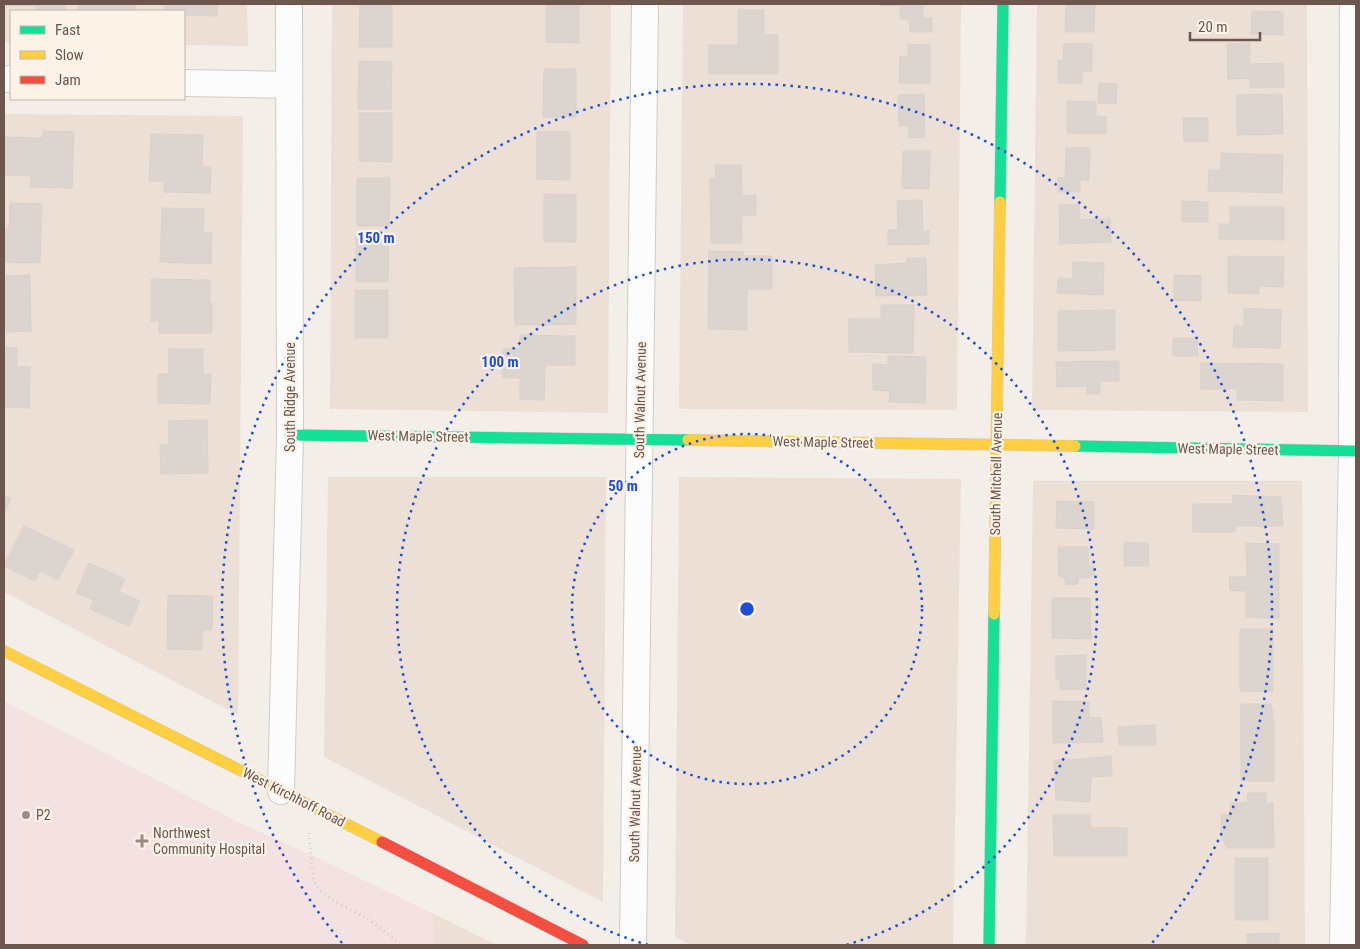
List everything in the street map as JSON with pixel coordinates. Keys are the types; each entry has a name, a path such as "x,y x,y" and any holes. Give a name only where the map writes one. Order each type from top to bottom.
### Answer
{"street":[{"name":"South Ridge Avenue","path":"282,791 290,435 289,4"},
{"name":"South Walnut Avenue","path":"633,945 645,4"},
{"name":"South Mitchell Avenue","path":"989,945 1003,4"},
{"path":"1343,945 1354,451 1352,4"},
{"path":"185,83 289,85"},
{"name":"West Maple Street","path":"290,435 1354,451"},
{"name":"West Kirchhoff Road","path":"4,651 583,945"}],"path":[{"path":"308,804 311,862 316,886 332,900 365,918 400,945"}],"shaded area":[{"path":"4,4 247,4 248,46 185,45 185,10 10,10 10,43 4,43"},
{"path":"332,4 611,4 608,413 330,409"},
{"path":"683,4 961,4 957,410 679,409"},
{"path":"1037,4 1307,4 1308,412 1032,410"},
{"path":"4,114 243,116 238,715 4,592"},
{"path":"328,477 606,477 603,902 324,757"},
{"path":"679,477 961,479 953,945 691,945 675,937"},
{"path":"1033,481 1302,481 1305,945 1026,945"},
{"name":"Northwest Community Hospital","path":"4,701 238,822 432,913 433,945 4,945"},
{"path":"432,913 497,945 433,945"}],"building":[{"path":"6,4 65,4 65,10 35,10 35,6 6,6"},
{"path":"78,4 136,4 136,10 78,10"},
{"path":"165,4 218,4 217,16 185,15 185,10 165,10"},
{"path":"360,4 392,4 392,47 359,47"},
{"path":"546,4 579,4 579,43 546,42"},
{"path":"881,4 923,4 923,18 932,18 932,32 910,32 909,19 900,19 900,6 881,6"},
{"path":"1066,4 1095,4 1094,32 1065,32"},
{"path":"738,10 764,10 764,35 778,35 778,74 709,74 709,45 738,45"},
{"path":"1252,11 1283,12 1283,35 1251,34"},
{"path":"1250,43 1250,64 1283,63 1284,87 1250,88 1250,78 1228,79 1227,44"},
{"path":"908,44 930,45 930,83 899,83 900,57 908,57"},
{"path":"1064,44 1092,44 1092,71 1082,71 1082,83 1058,83 1058,60 1063,60"},
{"path":"359,61 392,62 391,109 358,109"},
{"path":"544,69 576,69 576,117 543,117"},
{"path":"1099,83 1117,84 1116,104 1098,103"},
{"path":"924,94 925,137 909,138 908,125 899,126 898,95"},
{"path":"1282,94 1283,134 1237,135 1237,95"},
{"path":"1067,101 1096,102 1096,116 1106,117 1106,134 1067,133"},
{"path":"359,113 392,113 392,162 359,161"},
{"path":"1183,118 1208,118 1208,141 1184,142"},
{"path":"43,131 74,132 72,188 30,187 31,176 4,175 4,137 43,138"},
{"path":"537,132 570,132 570,180 537,179"},
{"path":"151,134 203,135 202,166 211,167 210,193 164,192 164,181 149,181"},
{"path":"1066,148 1090,148 1089,180 1080,180 1080,192 1058,192 1058,178 1065,178"},
{"path":"903,151 930,151 929,189 902,188"},
{"path":"1221,153 1283,155 1282,193 1208,191 1209,170 1221,170"},
{"path":"715,165 741,165 742,196 756,195 756,215 741,216 742,243 711,243 710,178 716,178"},
{"path":"357,178 390,178 389,226 357,226"},
{"path":"544,194 576,195 576,242 544,242"},
{"path":"922,200 923,231 929,231 929,244 888,245 888,230 898,230 897,201"},
{"path":"1182,201 1208,202 1208,222 1182,222"},
{"path":"10,203 42,204 40,263 4,262 4,229 9,229"},
{"path":"1079,204 1080,220 1110,219 1111,242 1060,244 1059,205"},
{"path":"1230,207 1284,207 1284,240 1219,239 1219,224 1230,224"},
{"path":"162,208 204,209 203,233 212,233 211,264 160,262"},
{"path":"356,234 389,234 388,282 356,282"},
{"path":"709,251 743,252 743,256 772,256 772,289 747,289 747,330 708,329"},
{"path":"1228,256 1284,257 1283,287 1259,286 1259,294 1228,293"},
{"path":"907,258 926,258 927,295 876,296 875,265 907,263"},
{"path":"1073,262 1104,263 1103,295 1057,293 1058,278 1073,279"},
{"path":"576,267 576,324 515,325 514,268"},
{"path":"30,275 31,331 4,332 4,276"},
{"path":"1174,275 1201,276 1201,301 1174,300"},
{"path":"151,279 210,280 212,333 159,333 159,321 151,321"},
{"path":"355,290 388,290 388,338 355,338"},
{"path":"881,305 914,305 913,353 849,352 849,319 881,319"},
{"path":"1244,308 1281,310 1280,348 1233,347 1234,326 1244,326"},
{"path":"1115,310 1115,350 1058,351 1058,311"},
{"path":"520,335 575,336 575,365 545,365 544,400 520,399 520,378 502,378 503,349 519,349"},
{"path":"1173,338 1197,338 1198,356 1173,356"},
{"path":"4,347 17,348 17,367 30,367 29,408 4,407"},
{"path":"169,349 203,349 203,374 211,374 210,404 158,403 158,374 169,374"},
{"path":"888,356 926,357 925,403 889,402 890,391 873,390 873,364 888,365"},
{"path":"1119,361 1119,381 1100,381 1100,394 1087,394 1087,386 1057,387 1056,362"},
{"path":"1201,363 1283,364 1283,401 1237,400 1237,389 1201,389"},
{"path":"207,420 208,473 161,474 160,445 169,445 169,421"},
{"path":"4,495 11,499 4,515"},
{"path":"1233,495 1281,497 1283,526 1235,526 1235,532 1193,532 1193,504 1232,504"},
{"path":"1057,501 1094,502 1094,529 1056,528"},
{"path":"24,526 74,550 58,580 40,571 35,581 4,566"},
{"path":"1124,542 1148,543 1149,566 1124,566"},
{"path":"1246,543 1279,544 1279,619 1246,617 1246,591 1230,590 1229,577 1247,577"},
{"path":"1058,547 1088,547 1089,567 1094,566 1094,574 1089,578 1078,578 1078,584 1066,585 1064,577 1059,577"},
{"path":"89,563 125,579 119,592 140,601 129,626 90,609 94,600 76,593"},
{"path":"168,595 213,596 212,630 202,630 202,650 167,649"},
{"path":"1052,598 1090,598 1091,639 1052,638"},
{"path":"1240,629 1273,629 1273,692 1240,691"},
{"path":"1086,655 1086,689 1060,690 1060,679 1056,679 1056,656"},
{"path":"1053,701 1089,702 1089,717 1101,718 1103,742 1053,743"},
{"path":"1241,704 1271,704 1274,719 1274,781 1241,781"},
{"path":"1155,725 1156,745 1119,745 1118,727"},
{"path":"1111,756 1112,776 1091,777 1090,802 1056,800 1054,760"},
{"path":"1247,793 1266,793 1266,803 1273,803 1274,848 1227,848 1222,839 1221,814 1230,815 1230,803 1248,802"},
{"path":"1053,815 1089,815 1091,828 1127,828 1127,856 1054,856"},
{"path":"1235,858 1268,858 1268,920 1235,920"},
{"path":"1279,933 1279,945 1247,945 1247,934"}],"traffic: fast":[{"path":"1000,202 1003,4"},
{"path":"290,435 688,440"},
{"path":"1075,446 1356,451"},
{"path":"989,945 994,614"}],"traffic: slow":[{"path":"994,614 1000,202"},
{"path":"688,440 1075,446"},
{"path":"4,651 382,842"}],"traffic: jam":[{"path":"382,842 583,945"}],"place":[{"name":"P2","path":"26,815"},
{"name":"Northwest Community Hospital","path":"142,841"}]}
